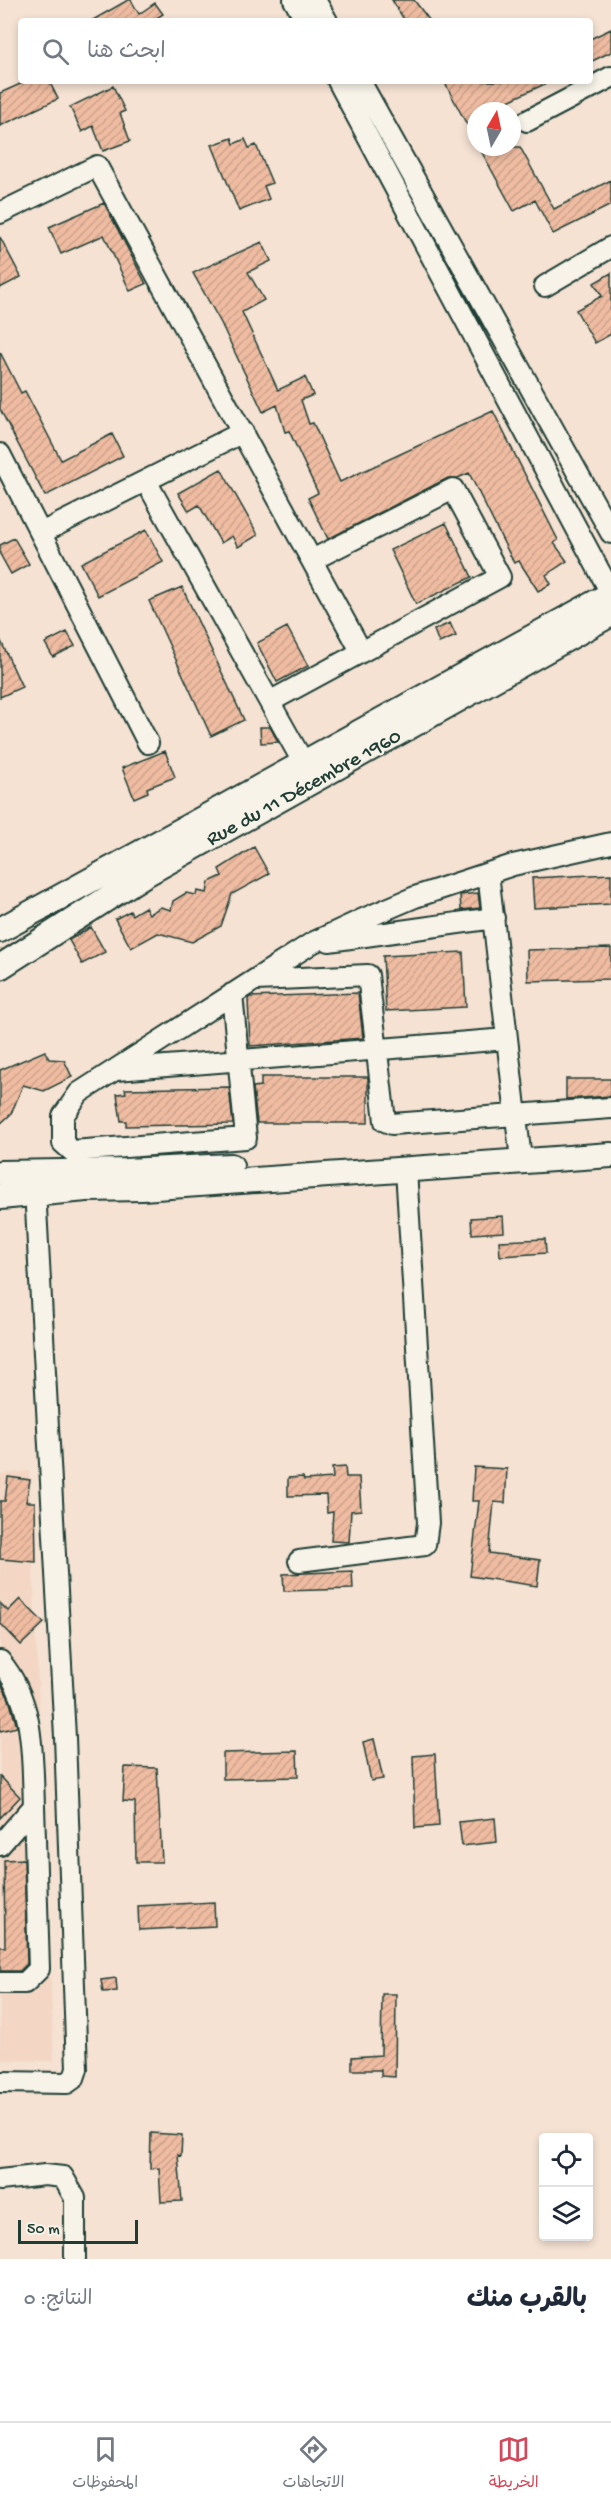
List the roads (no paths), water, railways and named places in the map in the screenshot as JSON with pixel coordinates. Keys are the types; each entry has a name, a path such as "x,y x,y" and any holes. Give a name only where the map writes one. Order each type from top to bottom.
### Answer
{"main road":[{"name":"Rue du 11 Décembre 1960","path":"0,930 611,593"},
{"name":"Rue du 11 Décembre 1960","path":"0,967 144,875 611,614"},
{"path":"0,944 15,934 39,909"},
{"path":"0,953 30,938 58,929"},
{"path":"0,1173 125,1171 520,1151 611,1144"},
{"path":"0,1197 97,1188 142,1188 611,1155"},
{"path":"0,1190 78,1184 125,1171"},
{"path":"0,1211 84,1201 142,1188"}],"street":[{"path":"294,0 304,18"},
{"path":"315,0 325,18"},
{"path":"527,121 611,77"},
{"path":"340,84 611,593"},
{"path":"362,84 611,533"},
{"path":"0,213 97,165 361,651"},
{"path":"545,286 611,247"},
{"path":"41,533 243,432"},
{"path":"0,454 148,743"},
{"path":"146,481 271,701 303,762"},
{"path":"271,701 500,577 453,489 312,560"},
{"path":"232,994 246,1138 72,1151 63,1143 63,1116 79,1093 253,980 312,943 415,897 513,865 611,843"},
{"path":"488,873 520,1151"},
{"path":"312,943 494,918"},
{"path":"253,980 368,975 385,1121 392,1124 611,1108"},
{"path":"113,1071 507,1039"},
{"path":"299,1561 424,1545 428,1523 406,1170"},
{"path":"0,2082 67,2083 74,2078 77,2069 65,1737 36,1208"},
{"path":"0,1661 14,1678 27,1709 32,1737 39,1969 25,1983 0,1983"},
{"path":"0,1845 34,1806"},
{"path":"0,2180 45,2175 63,2177 75,2198 75,2259"}]}
